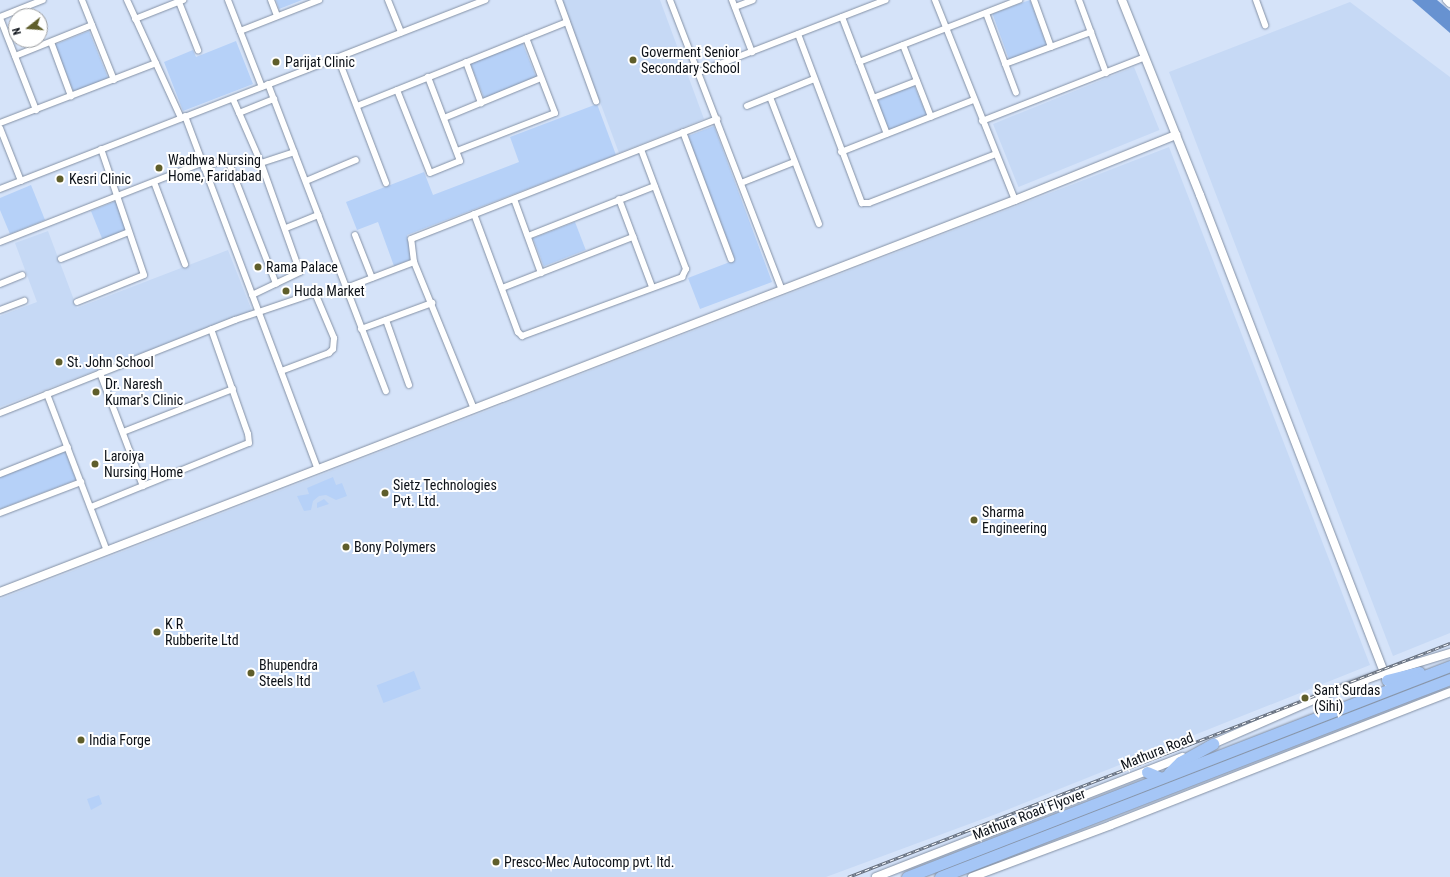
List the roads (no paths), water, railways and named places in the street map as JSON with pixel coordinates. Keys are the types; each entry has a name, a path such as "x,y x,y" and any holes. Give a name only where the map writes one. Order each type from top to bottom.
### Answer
{"highway":[{"path":"1387,681 1450,666"},
{"path":"940,877 1450,679"},
{"name":"Mathura Road","path":"1164,777 1387,681"},
{"path":"1147,772 1164,777 1180,762 1213,744"},
{"name":"Mathura Road Flyover","path":"907,877 1164,777"}],"street":[{"path":"36,110 0,18 43,0"},
{"path":"82,0 114,80"},
{"path":"127,0 183,117 203,165 318,469"},
{"path":"228,0 240,31 265,85 274,99 386,391"},
{"path":"271,0 277,16"},
{"path":"240,31 319,0"},
{"path":"388,0 401,33"},
{"path":"0,189 485,0"},
{"path":"559,0 596,101"},
{"path":"670,0 782,290"},
{"path":"732,0 752,52"},
{"path":"735,7 753,0"},
{"path":"699,72 883,0"},
{"path":"935,0 945,29 1015,200"},
{"path":"859,62 1019,0"},
{"path":"1034,0 1051,46"},
{"path":"1079,0 1106,73"},
{"path":"1122,0 1176,135 1387,681"},
{"path":"1256,0 1265,25"},
{"path":"1447,0 1450,3"},
{"path":"135,19 181,1 198,50"},
{"path":"986,13 1016,93"},
{"path":"842,17 887,134"},
{"path":"357,106 567,22"},
{"path":"15,56 92,25"},
{"path":"1005,64 1090,32"},
{"path":"798,34 841,152 860,199 865,204 996,154"},
{"path":"456,151 555,113 526,38"},
{"path":"51,42 71,96"},
{"path":"903,45 931,117"},
{"path":"338,58 386,183"},
{"path":"982,121 1145,58"},
{"path":"466,62 482,102"},
{"path":"0,124 156,63"},
{"path":"397,90 430,173 460,161 428,77"},
{"path":"444,118 542,78"},
{"path":"747,106 814,79"},
{"path":"873,98 917,80"},
{"path":"770,97 819,224"},
{"path":"233,99 261,163 286,228 300,272 252,295"},
{"path":"239,113 274,99"},
{"path":"841,152 974,100"},
{"path":"474,409 414,262 411,239 717,119"},
{"path":"0,128 3,147 21,181"},
{"path":"683,132 731,259"},
{"path":"0,592 1015,200 1176,135"},
{"path":"77,302 144,275 101,149"},
{"path":"474,214 518,332 522,336 682,277 687,272 641,149"},
{"path":"261,163 294,152"},
{"path":"0,242 154,182 227,158 276,284"},
{"path":"306,181 356,160"},
{"path":"741,183 794,162"},
{"path":"154,182 185,264"},
{"path":"528,236 655,186"},
{"path":"514,198 541,272"},
{"path":"619,199 652,287"},
{"path":"286,228 318,215"},
{"path":"61,259 130,232"},
{"path":"355,235 372,278"},
{"path":"502,288 633,237"},
{"path":"346,288 414,262"},
{"path":"0,284 22,275"},
{"path":"0,413 211,329 315,293 334,338 333,348 329,353 281,371"},
{"path":"0,310 24,301"},
{"path":"361,329 432,303"},
{"path":"386,320 409,385"},
{"path":"91,507 249,443 250,439 211,329"},
{"path":"100,373 143,486"},
{"path":"123,432 233,389"},
{"path":"47,394 107,551"},
{"path":"0,474 68,447"},
{"path":"0,513 81,482"},
{"name":"Mathura Road","path":"876,877 1147,772 1334,691 1387,681 1450,653"},
{"path":"972,877 1450,692"}],"water":[{"path":"1412,0 1437,0 1450,11 1450,33"}],"railway":[{"path":"848,877 1450,643"}],"place":[{"name":"Goverment Senior Secondary School","path":"633,60"},
{"name":"Parijat Clinic","path":"276,62"},
{"name":"Wadhwa Nursing Home, Faridabad","path":"159,168"},
{"name":"Kesri Clinic","path":"60,179"},
{"name":"Rama Palace","path":"258,267"},
{"name":"Huda Market","path":"286,291"},
{"name":"St. John School","path":"59,362"},
{"name":"Dr. Naresh Kumar's Clinic","path":"96,392"},
{"name":"Laroiya Nursing Home","path":"95,464"},
{"name":"Sietz Technologies Pvt. Ltd.","path":"385,493"},
{"name":"Sharma Engineering","path":"974,520"},
{"name":"Bony Polymers","path":"346,547"},
{"name":"K R Rubberite Ltd","path":"157,632"},
{"name":"Bhupendra Steels ltd","path":"251,673"},
{"name":"Sant Surdas (Sihi)","path":"1305,698"},
{"name":"India Forge","path":"81,740"},
{"name":"Presco-Mec Autocomp pvt. ltd.","path":"496,862"}]}
